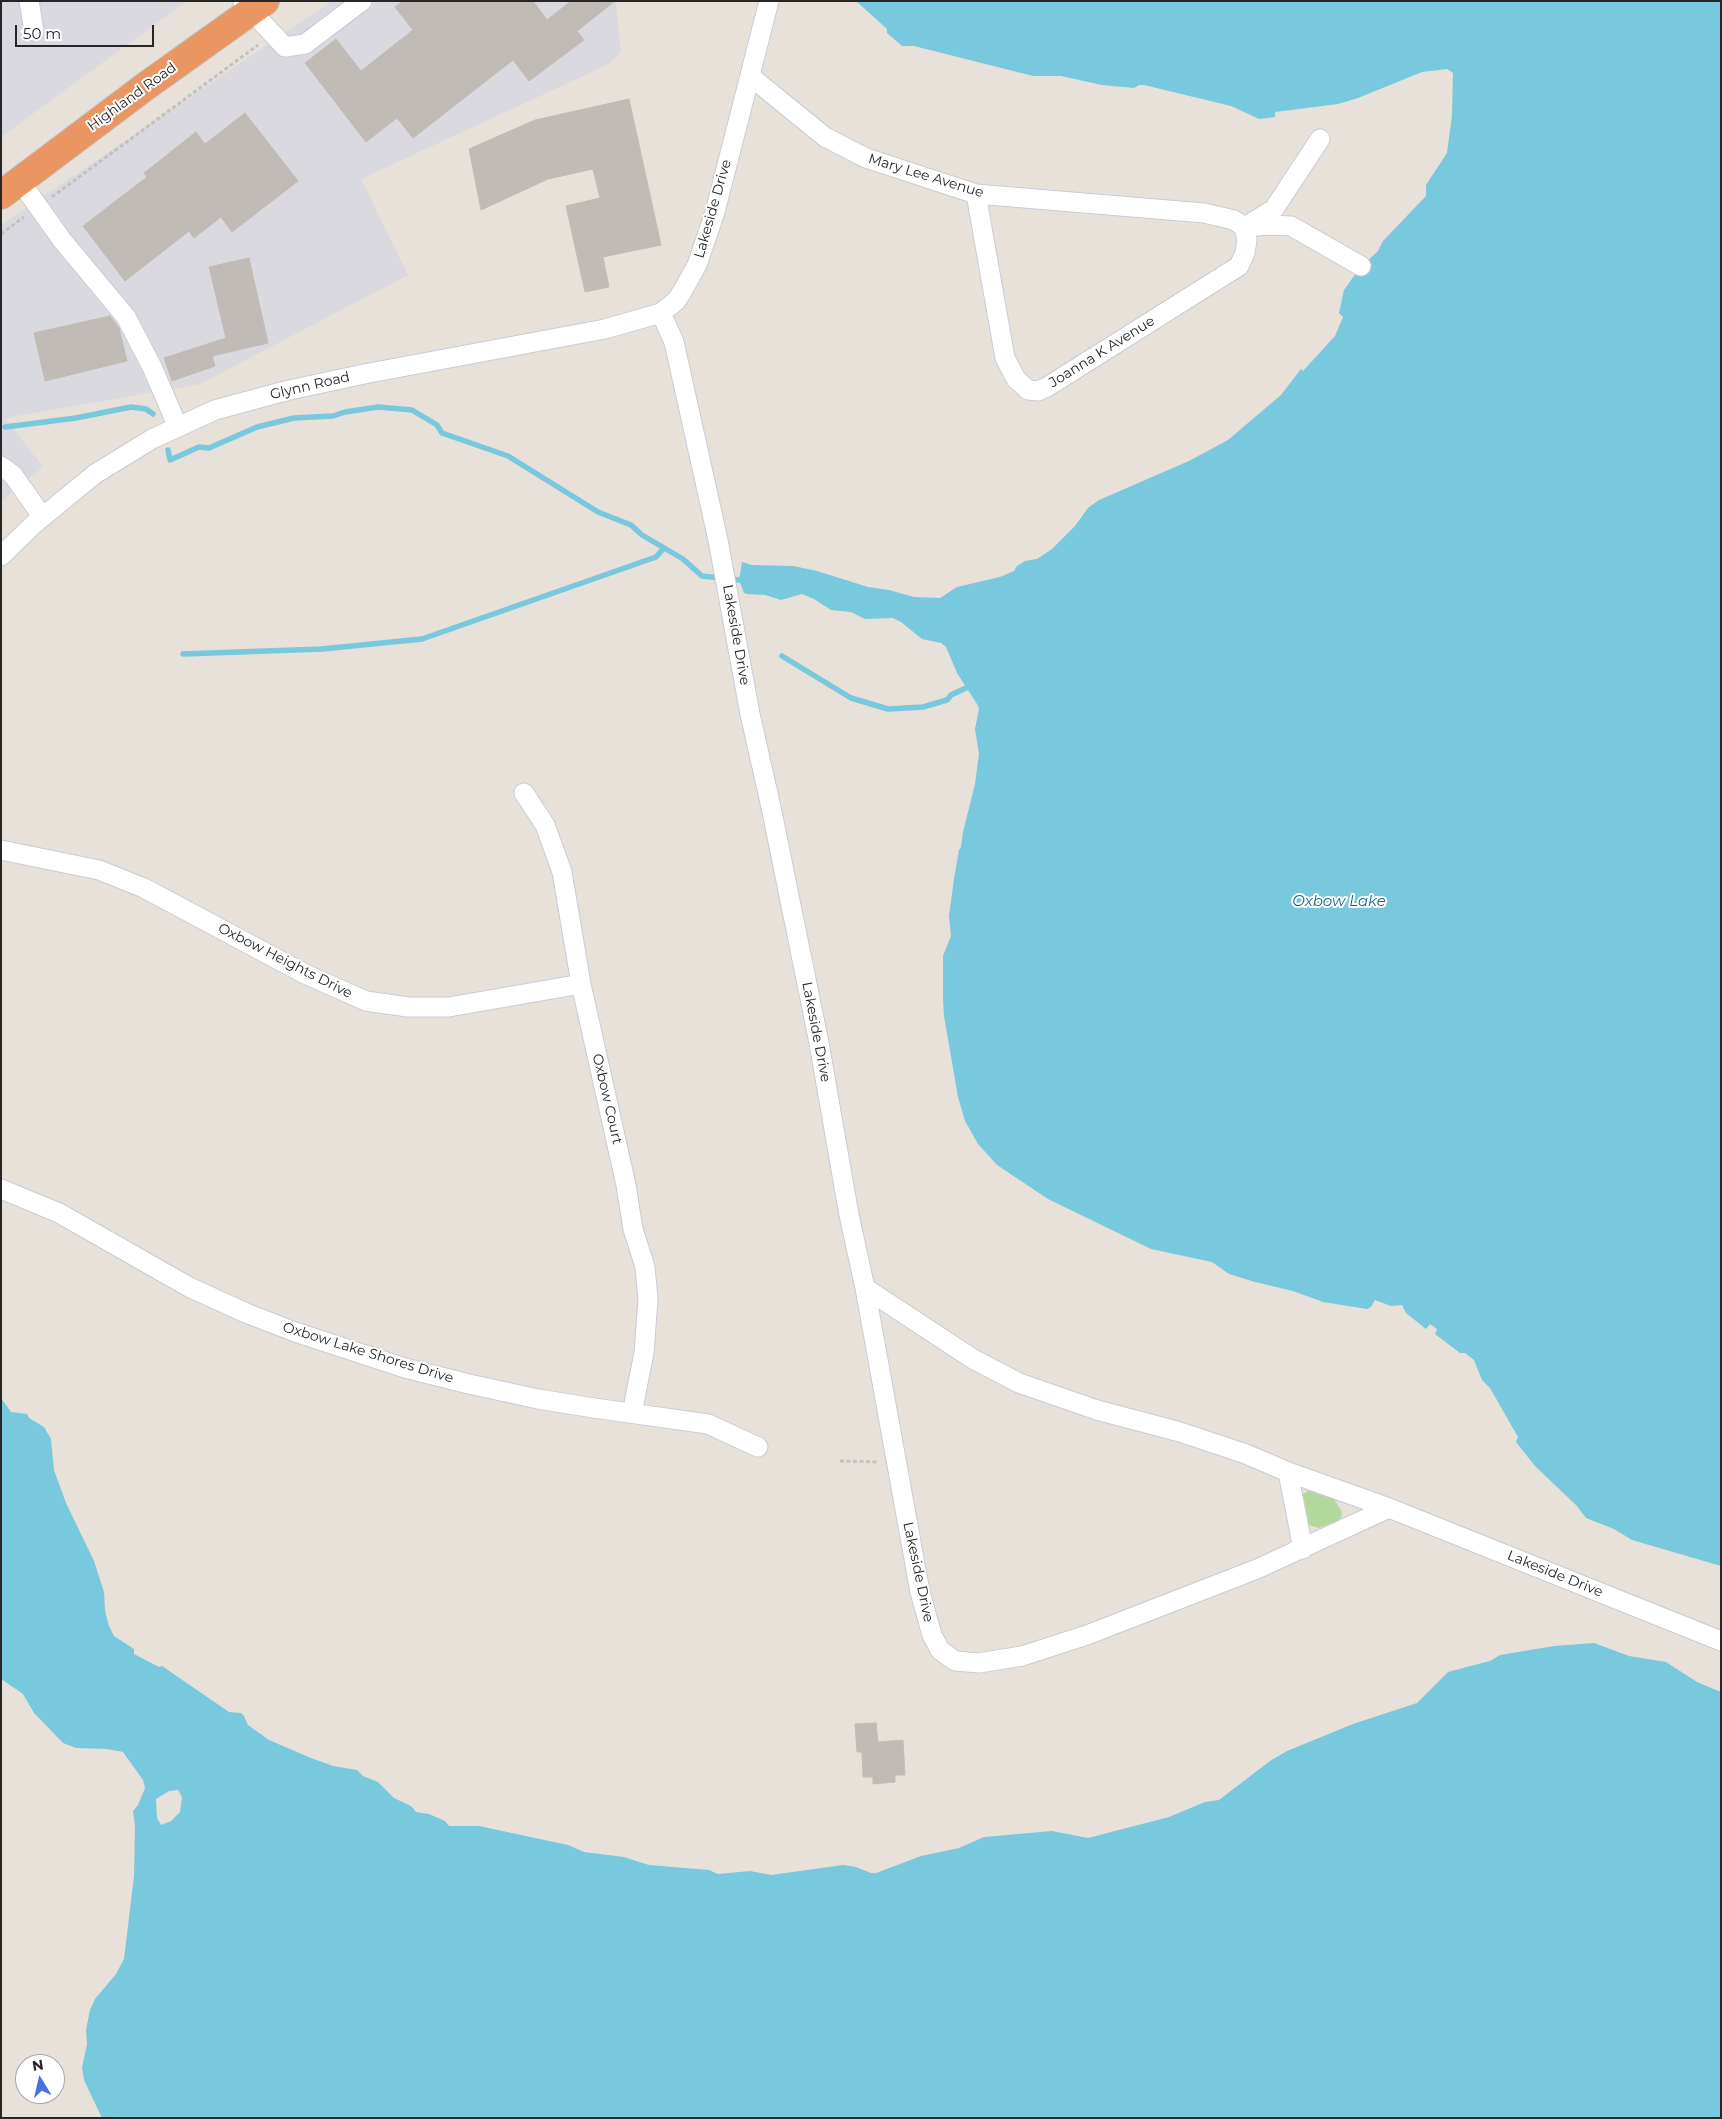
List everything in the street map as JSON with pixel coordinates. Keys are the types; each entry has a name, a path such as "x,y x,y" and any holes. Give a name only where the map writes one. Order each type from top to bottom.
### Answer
{"highway":[{"name":"Highland Road","path":"11,188 253,5"}],"street":[{"path":"29,1 34,31"},
{"path":"253,5 272,34 285,47 305,44 362,1"},
{"name":"Lakeside Drive","path":"769,1 715,212 697,266 676,301 662,313 674,342 718,540 750,714 819,1043 920,1592 932,1635 940,1650 956,1661 979,1663 1022,1656 1087,1635 1257,1569 1389,1508"},
{"name":"Mary Lee Avenue","path":"750,76 825,137 866,158 976,194 1204,213 1234,220 1244,227"},
{"path":"1244,227 1274,209 1320,139"},
{"path":"11,188 38,207 62,240 126,317 152,367 178,427"},
{"name":"Joanna K Avenue","path":"976,194 1005,358 1020,386 1028,390 1038,391 1047,387 1239,266 1245,253 1247,240 1244,227"},
{"path":"1244,227 1291,226 1361,266"},
{"name":"Glynn Road","path":"1,556 42,516 95,474 152,439 215,410 285,391 364,374 605,329 662,313"},
{"path":"1,466 13,475 42,516"},
{"name":"Oxbow Court","path":"524,793 545,825 562,872 581,984 626,1185 633,1229 645,1267 648,1299 644,1353 632,1413"},
{"name":"Oxbow Heights Drive","path":"1,850 99,870 144,888 305,974 366,1001 408,1008 448,1007 581,984"},
{"name":"Oxbow Lake Shores Drive","path":"1,1189 59,1212 189,1287 246,1313 295,1332 405,1368 460,1382 538,1399 708,1424 758,1448"},
{"name":"Lakeside Drive","path":"865,1288 973,1359 1019,1383 1097,1410 1180,1432 1246,1454 1288,1472 1389,1508 1721,1641"},
{"path":"1288,1472 1303,1548"}],"path":[{"path":"1,234 272,34"},
{"path":"840,1462 896,1462"}],"shaded area":[{"path":"1,1 187,1 1,137"},
{"path":"332,1 616,1 621,53 607,65 361,179 408,275 200,384 5,418 43,467 1,502 1,225"}],"green space":[{"path":"1310,1490 1333,1497 1342,1512 1341,1518 1319,1528 1309,1525 1303,1494"}],"water":[{"name":"Oxbow Lake","path":"856,1 1721,1 1721,1566 1632,1540 1614,1529 1586,1518 1577,1506 1535,1466 1516,1442 1518,1437 1490,1388 1482,1380 1474,1360 1465,1353 1460,1353 1435,1334 1437,1329 1430,1324 1426,1329 1406,1313 1402,1305 1391,1306 1375,1300 1371,1307 1367,1309 1323,1302 1293,1291 1229,1274 1212,1262 1151,1249 1048,1199 997,1165 978,1144 965,1121 958,1097 944,1016 943,999 943,956 951,936 949,916 954,879 975,784 979,754 975,729 979,709 977,704 957,673 946,647 941,643 922,639 901,622 893,618 865,619 851,612 831,610 802,594 781,600 765,595 747,594 744,593 739,580 742,562 752,565 793,566 817,571 868,587 889,590 914,597 940,598 957,587 1000,577 1014,571 1017,566 1025,561 1037,559 1052,549 1075,526 1088,508 1099,500 1189,461 1228,440 1281,395 1301,369 1303,371 1335,336 1343,317 1339,313 1344,290 1359,269 1378,251 1383,241 1426,196 1426,185 1447,153 1452,115 1453,73 1447,69 1422,72 1358,98 1338,104 1275,112 1275,117 1259,119 1231,106 1144,85 1134,88 1102,85 1061,76 1033,76 914,46 902,46 887,33 887,29"},
{"path":"1,1398 11,1412 27,1414 29,1418 44,1427 51,1439 54,1470 66,1503 94,1561 104,1592 105,1611 109,1626 114,1636 134,1649 134,1654 159,1667 162,1666 229,1712 241,1713 248,1725 269,1740 333,1766 357,1770 363,1776 378,1782 394,1798 411,1806 416,1812 429,1814 445,1821 449,1826 479,1826 568,1845 584,1852 624,1857 649,1865 709,1870 718,1874 750,1871 771,1875 843,1865 876,1873 921,1856 959,1848 984,1837 1052,1831 1088,1838 1169,1817 1205,1802 1219,1800 1270,1761 1287,1751 1353,1724 1417,1703 1448,1672 1490,1661 1500,1655 1554,1646 1594,1643 1629,1656 1666,1662 1697,1682 1721,1692 1721,2118 102,2118 84,2080 82,2068 87,2044 86,2030 90,2010 95,1999 116,1974 124,1959 134,1876 135,1826 133,1811 138,1805 145,1788 143,1780 123,1752 107,1749 76,1748 63,1743 34,1713 23,1694 1,1679","holes":["178,1790 182,1797 180,1812 171,1821 161,1825 157,1818 156,1799 169,1791"]}],"building":[{"path":"403,1 533,1 547,20 571,1 615,1 577,31 584,40 529,81 513,60 413,138 397,118 366,142 305,63 336,39 361,71 413,30 395,7"},
{"path":"629,99 661,245 603,257 609,287 585,292 566,206 600,198 593,169 548,179 481,210 469,149 535,120"},
{"path":"245,113 298,181 232,232 221,217 194,238 189,231 125,281 83,226 147,177 144,173 196,132 205,144"},
{"path":"249,258 268,343 212,356 215,366 172,381 164,358 226,338 209,267"},
{"path":"110,316 119,328 127,361 45,381 34,333"},
{"path":"876,1723 878,1742 903,1740 905,1775 895,1775 895,1782 873,1784 873,1777 863,1777 862,1752 857,1752 855,1724"}],"waterway":[{"path":"5,427 76,418 131,407 146,409 153,414"},
{"path":"168,450 170,460 199,447 209,448 257,427 294,418 333,416 345,412 378,407 412,410 437,425 442,433 508,456 598,512 631,525 642,535 683,559 702,576 739,580"},
{"path":"183,654 322,649 422,639 656,557 664,548"},
{"path":"782,656 851,698 888,709 923,707 947,700 951,695 968,687"}]}
